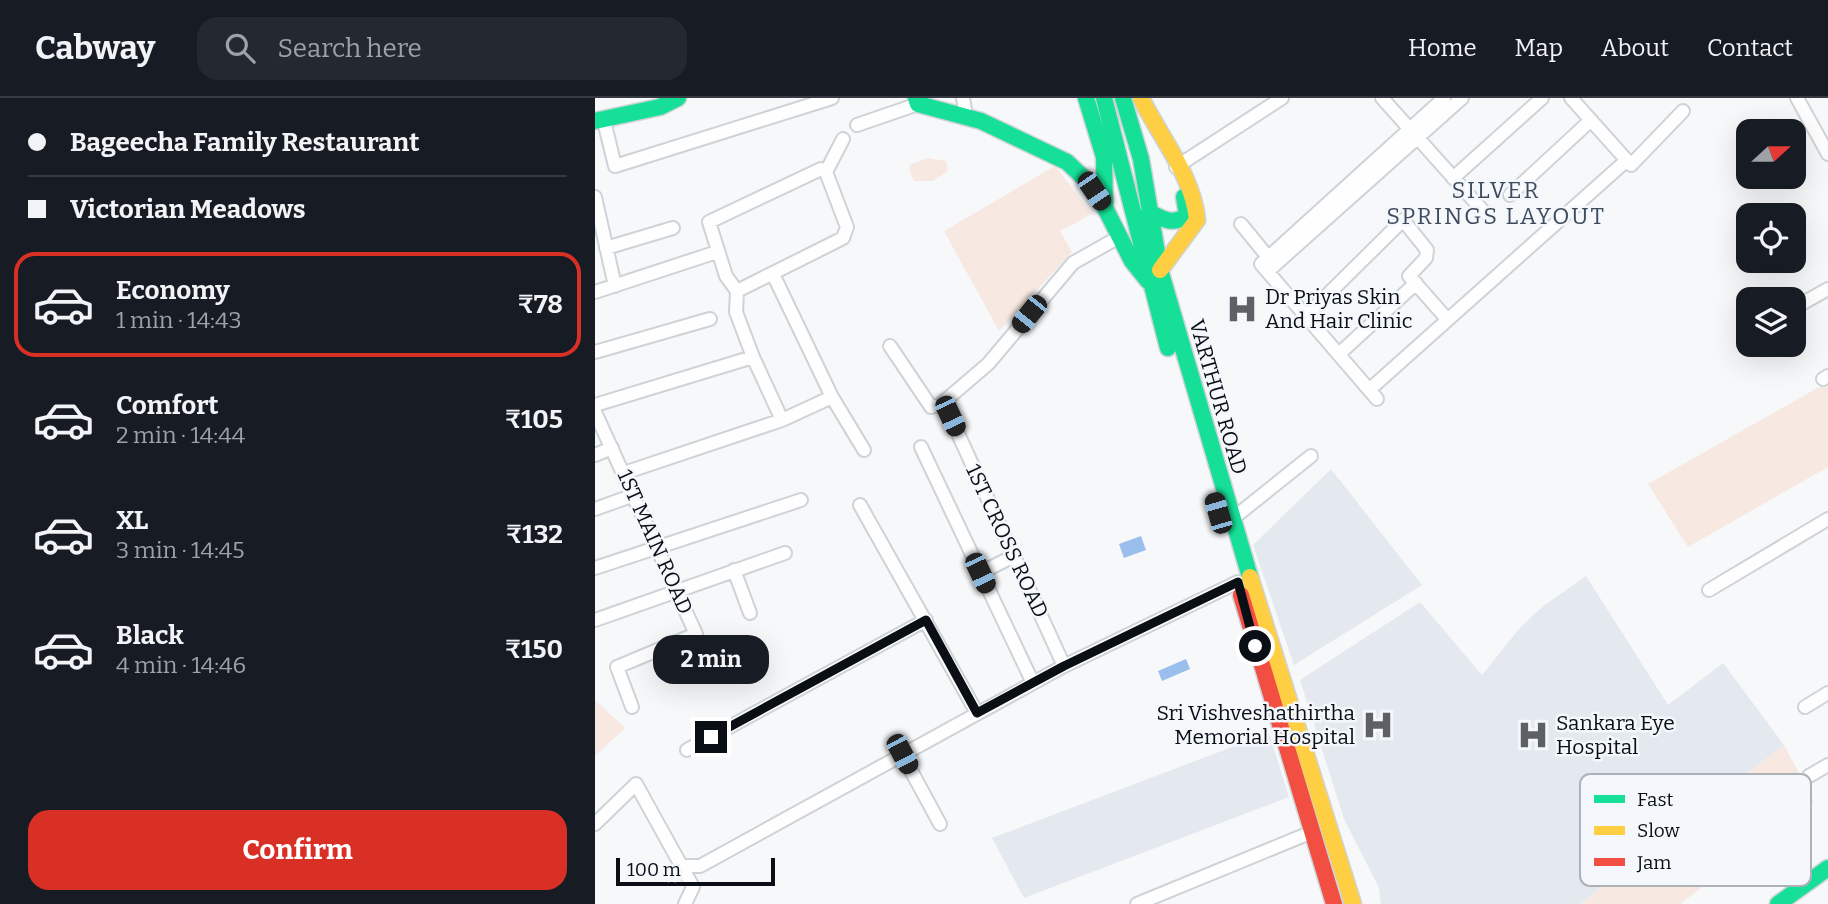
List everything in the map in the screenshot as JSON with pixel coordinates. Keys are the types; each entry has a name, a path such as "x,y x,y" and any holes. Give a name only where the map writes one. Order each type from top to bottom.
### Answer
{"main road":[{"path":"598,118 678,98"},
{"path":"1086,98 1104,158 1105,208"},
{"name":"VARTHUR ROAD","path":"1104,98 1238,582 1334,904"},
{"name":"VARTHUR ROAD","path":"1123,98 1141,159 1154,276 1353,904"},
{"path":"917,101 966,116 1067,163 1087,181 1105,208 1119,237 1154,276 1198,216 1189,188 1141,98"},
{"path":"1149,212 1172,222 1187,215 1176,167"},
{"path":"1105,208 1114,211 1122,209 1126,201 1127,181"},
{"path":"1811,882 1828,868"},
{"path":"1788,901 1806,886"}],"street":[{"path":"598,118 615,166 832,98"},
{"path":"963,98 966,116"},
{"path":"1176,167 1282,98"},
{"path":"1382,98 1484,212"},
{"path":"1412,134 1444,98"},
{"path":"1266,264 1412,134 1462,98"},
{"path":"1453,178 1542,98"},
{"path":"1571,98 1631,165 1683,111"},
{"path":"1797,98 1828,154"},
{"path":"857,125 917,101"},
{"path":"1510,195 1591,120"},
{"path":"826,172 843,139"},
{"path":"1241,224 1266,264 1305,316 1373,394 1447,319 1627,160"},
{"path":"737,291 843,238 847,227 826,172 821,169 709,222 717,252 737,291 736,312 782,420"},
{"path":"595,197 615,286"},
{"path":"1305,316 1403,220 1427,250 1426,258 1409,275 1447,319"},
{"path":"606,248 673,228"},
{"path":"890,346 931,407 940,405 988,364 1073,263 1119,237"},
{"path":"595,292 717,252"},
{"path":"773,274 832,397 864,450"},
{"path":"1339,354 1416,283"},
{"path":"1806,301 1828,289"},
{"path":"595,352 711,319"},
{"path":"595,405 753,356"},
{"path":"624,473 782,420 832,397"},
{"name":"1ST MAIN ROAD","path":"595,412 696,634 617,667 632,707"},
{"name":"1ST CROSS ROAD","path":"950,416 1064,666"},
{"path":"921,447 1033,683"},
{"path":"595,454 612,448"},
{"path":"1231,520 1311,456"},
{"path":"595,509 634,495"},
{"path":"595,568 659,550 801,500"},
{"path":"860,505 977,713"},
{"path":"1709,590 1828,519"},
{"path":"595,620 785,553"},
{"path":"980,573 1014,556"},
{"path":"734,570 750,613"},
{"path":"684,866 700,866 1064,666 1238,582"},
{"path":"687,750 926,620"},
{"path":"1805,707 1828,693"},
{"path":"902,754 940,824"},
{"path":"1811,775 1828,765"},
{"path":"595,824 636,784 694,887 685,904"},
{"path":"1137,904 1312,832"}],"shaded area":[{"path":"928,158 946,161 948,171 933,181 914,181 909,169 911,164"},
{"path":"1055,166 1092,214 1060,231 1072,252 999,331 944,231"},
{"path":"1828,382 1828,467 1688,547 1648,484"},
{"path":"1331,469 1422,585 1294,665 1253,545"},
{"path":"1586,576 1668,705 1723,663 1784,745 1747,774 1580,774 1580,886 1603,886 1580,904 1381,904 1379,888 1344,819 1300,680 1420,602 1482,675 1519,629 1542,607"},
{"path":"595,700 625,728 595,756"},
{"path":"1269,733 1289,797 1024,898 992,838"},
{"path":"1784,745 1800,774 1747,774"},
{"path":"1603,886 1703,886 1680,904 1580,904"}],"water":[{"path":"1141,536 1146,550 1124,558 1119,544"},
{"path":"1186,659 1190,669 1162,681 1158,671"}],"traffic: fast":[{"path":"595,121 660,107 678,98"},
{"path":"916,98 918,104 981,121 1067,162 1087,181 1105,208"},
{"path":"1086,98 1104,157 1105,208 1132,261 1148,281"},
{"path":"1104,98 1168,348"},
{"path":"1123,98 1141,159 1160,270 1250,577"},
{"path":"1149,212 1173,221 1182,218 1187,215 1184,197"},
{"path":"1811,880 1828,868"},
{"path":"1778,904 1803,886"}],"traffic: slow":[{"path":"1141,98 1183,172 1197,220 1160,270"},
{"path":"1250,577 1353,904"}],"traffic: jam":[{"path":"1241,595 1334,904"}],"place":[{"name":"Dr Priyas Skin And Hair Clinic","path":"1242,309"},
{"name":"Sri Vishveshathirtha Memorial Hospital","path":"1378,725"},
{"name":"Sankara Eye Hospital","path":"1533,735"}],"district":[{"name":"SILVER SPRINGS LAYOUT","path":"1496,203"}],"route":[{"path":"711,737 926,620 977,713 1064,666 1238,582 1255,646"}]}
